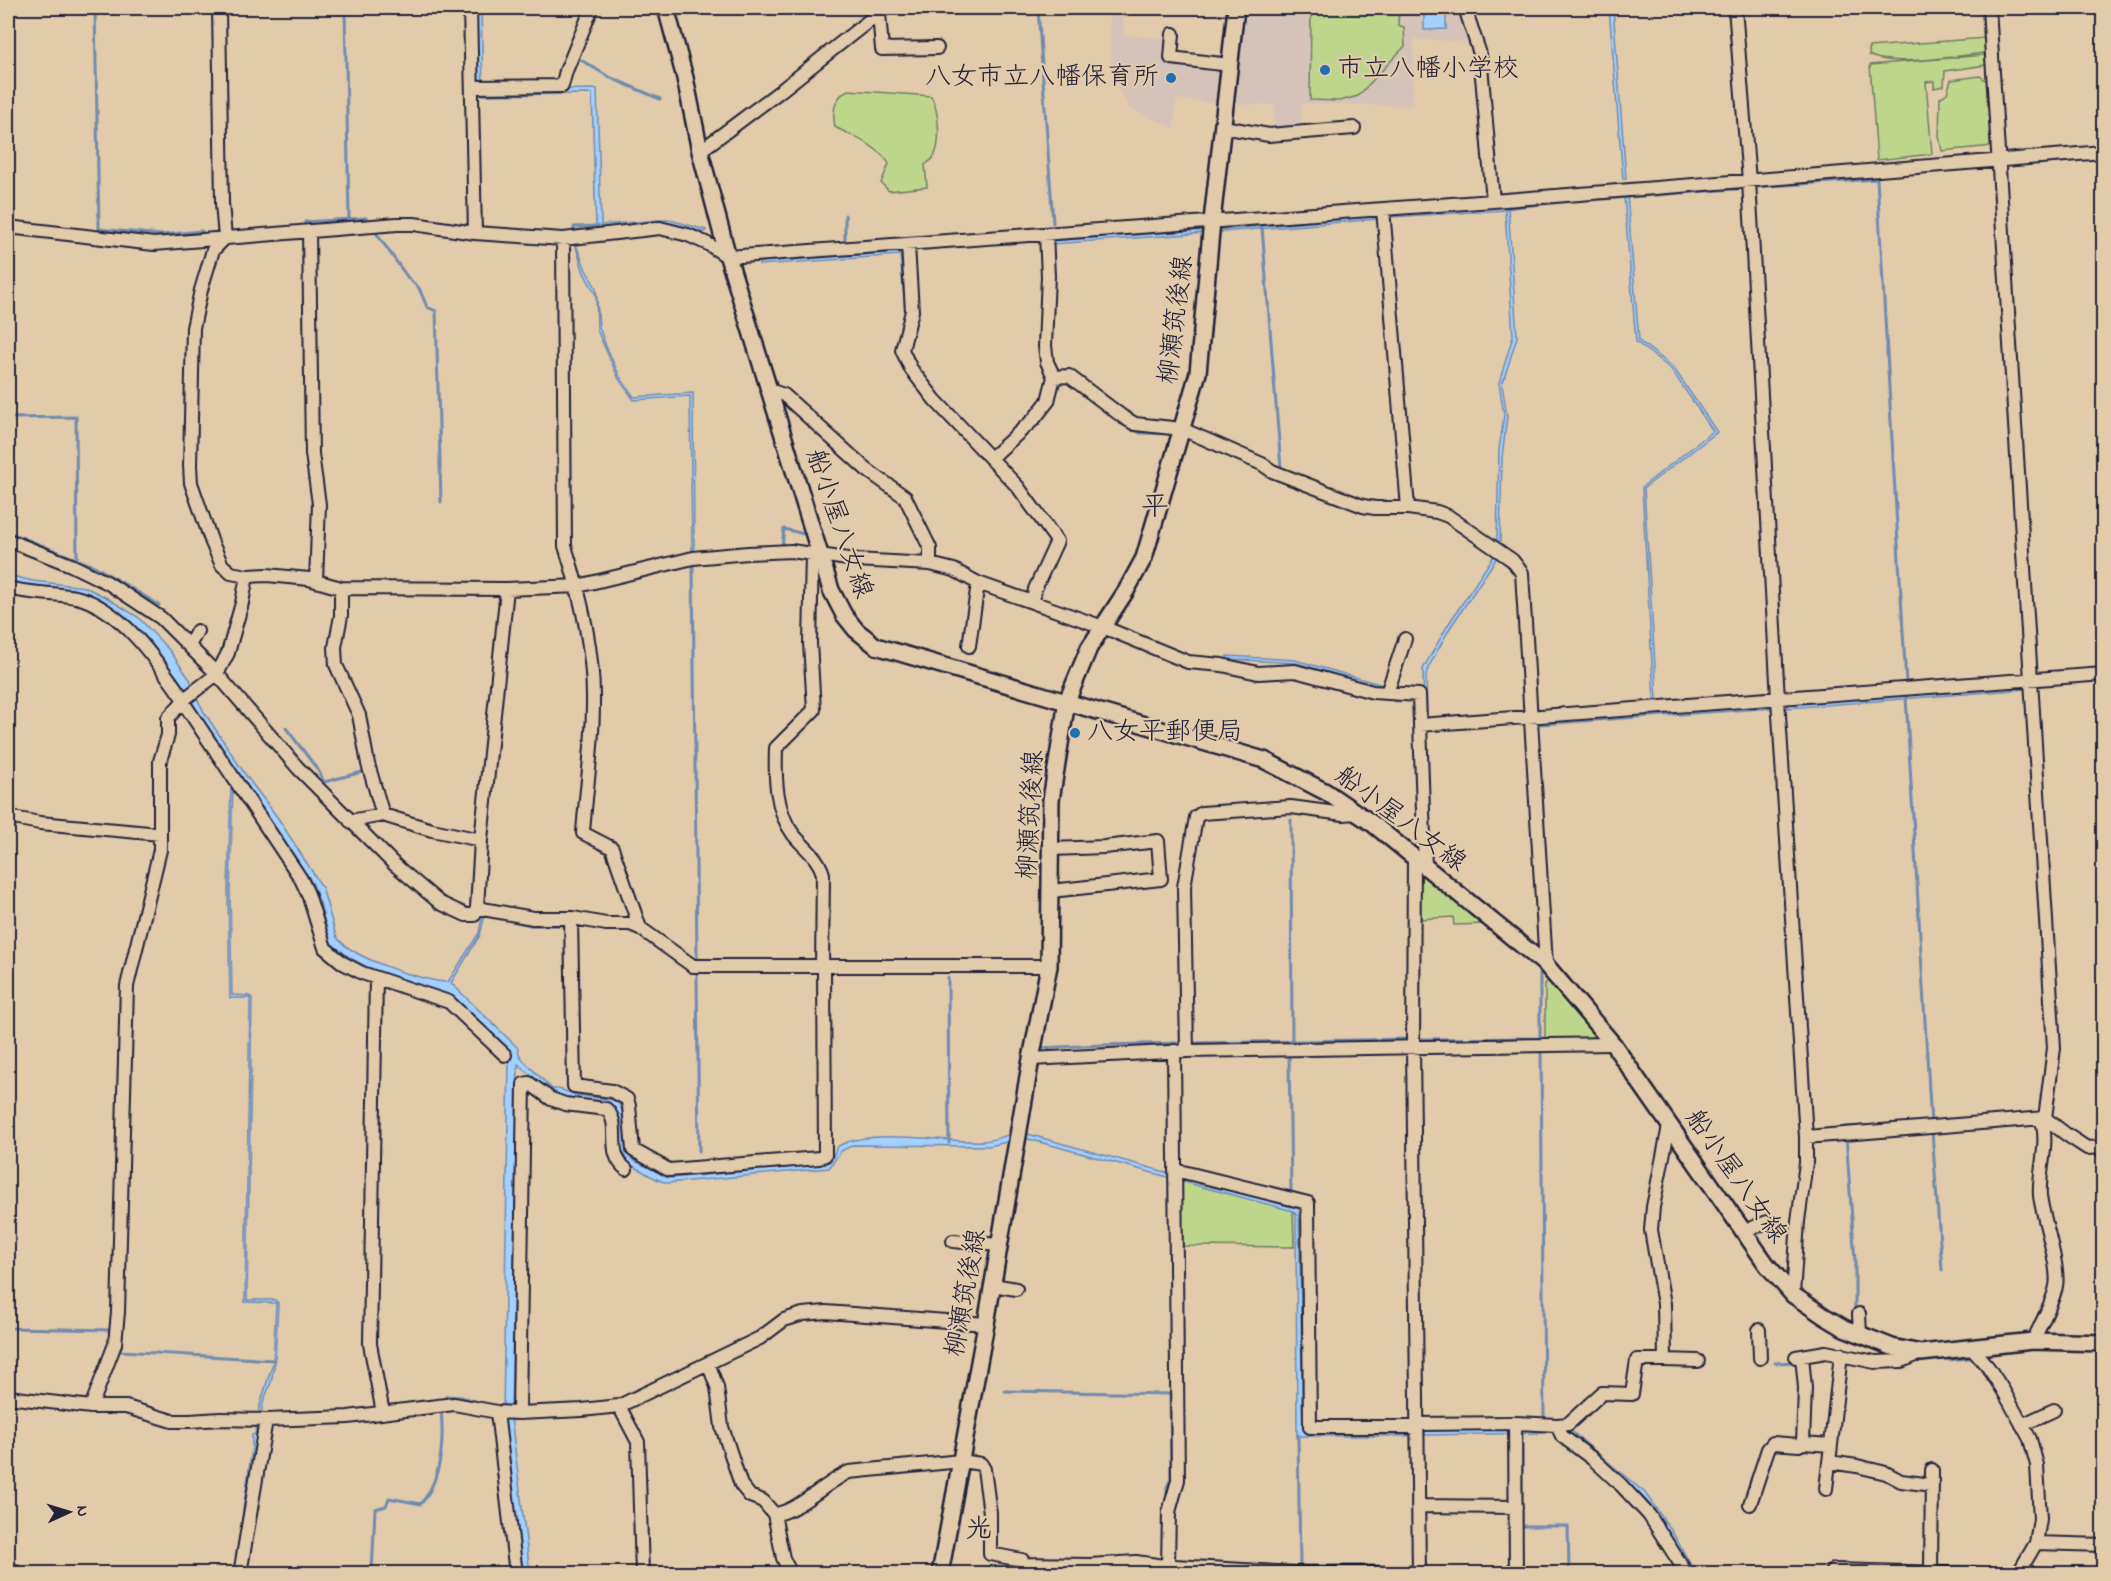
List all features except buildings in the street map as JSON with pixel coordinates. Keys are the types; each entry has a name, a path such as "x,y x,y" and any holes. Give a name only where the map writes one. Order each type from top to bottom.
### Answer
{"main road":[{"name":"船小屋八女線","path":"666,8 728,256 816,555 844,615 856,630 876,646 908,657 1067,701 1264,760 1326,792 1357,813 1546,965 1613,1044 1743,1232 1793,1295 1844,1328 1892,1347 1922,1353 2033,1341 2103,1343"},
{"name":"柳瀬筑後線","path":"940,1574 1049,966 1051,800 1067,701 1089,648 1126,591 1144,558 1198,373 1236,8"}],"street":[{"path":"219,8 222,204 225,238"},
{"path":"470,8 477,87 475,233"},
{"path":"477,87 562,86 592,8"},
{"path":"1465,8 1480,54 1493,201"},
{"path":"1736,8 1749,181 1778,699 1806,1137 1806,1163 1798,1221 1793,1295"},
{"path":"1989,8 2054,1048 2043,1118 2040,1196 2056,1286 2033,1341"},
{"path":"700,151 882,10"},
{"path":"882,10 882,49 938,48"},
{"path":"1173,34 1171,58 1230,65"},
{"path":"1223,127 1269,135 1354,128"},
{"path":"8,227 154,244 397,224 414,224 475,233 563,239 660,228 688,235 728,256 908,245 1493,201 2103,152"},
{"path":"1383,209 1408,508"},
{"path":"309,231 312,454 319,504 316,581"},
{"path":"991,458 1034,419 1048,401 1054,378 1047,362 1045,346 1048,276 1046,234"},
{"path":"225,238 213,250 193,328 190,483 222,566 231,573 316,581 340,588 507,589 578,586 693,558 780,552 930,564 954,570 978,583 1103,627 1188,662 1216,660 1257,673 1295,671 1373,692 1419,695 1420,862 1413,1046 1419,1573 1294,1574 1164,1568 1136,1562 1025,1569 1022,1560 990,1554 990,1513 984,1468 981,1464 961,1461 849,1472 837,1477 788,1511 774,1514"},
{"path":"563,239 565,546 578,586 589,647 593,703 583,832 612,848 640,928"},
{"path":"908,245 912,311 902,350 911,369 935,400 1018,487 1057,541 1035,589 1033,602"},
{"path":"1054,378 1069,376 1135,424 1182,429 1262,464 1272,471 1363,506 1408,508 1448,516 1512,560 1522,573 1546,965"},
{"path":"769,390 784,395 867,470 905,497 930,548 930,564"},
{"path":"8,540 71,565 108,583 160,618 217,674 298,768 395,866 440,903 466,915 474,915 477,908 507,589"},
{"path":"571,918 574,1086 612,1091 627,1099 633,1150 669,1170 819,1158 825,1155 823,874 820,865 785,822 780,805 776,765 776,748 814,710 810,643 816,555"},
{"path":"91,1407 115,1344 118,1312 127,986 160,850 160,761 168,735 168,718 184,700 217,674 228,653 248,576"},
{"path":"969,646 978,583"},
{"path":"8,588 38,594 75,597 87,601 111,615 129,630 156,658 301,879 325,948 343,963 376,978 449,1002 505,1055"},
{"path":"340,588 341,616 335,647 336,665 359,715 368,764 383,815"},
{"path":"189,646 197,631"},
{"path":"1387,693 1405,639"},
{"path":"1420,725 2103,675"},
{"path":"1187,1051 1184,887 1196,817 1202,813 1291,807 1343,814 1357,813"},
{"path":"350,821 383,815 432,830 482,840"},
{"path":"8,817 40,823 160,834"},
{"path":"1051,891 1161,879 1158,841 1052,849"},
{"path":"477,908 533,918 571,918 606,924 630,924 640,928 693,966 1049,966"},
{"path":"376,978 370,1344 383,1413"},
{"path":"1031,1059 1174,1051 1613,1044"},
{"path":"1164,1568 1169,1512 1178,1480 1174,1051"},
{"path":"519,1413 524,1084 529,1083 550,1099 565,1104 606,1109 613,1121 615,1156 626,1169"},
{"path":"1806,1137 2043,1118 2086,1148 2103,1147"},
{"path":"1665,1360 1664,1304 1652,1230 1653,1207 1669,1126"},
{"path":"1175,1170 1308,1203 1310,1427 1568,1424 1602,1393 1632,1394 1637,1360 1698,1361"},
{"path":"1743,1232 1767,1222"},
{"path":"953,1241 999,1245"},
{"path":"993,1285 1016,1288"},
{"path":"8,1397 91,1407 136,1408 172,1421 266,1420 383,1413 454,1404 497,1412 519,1413 620,1406 760,1338 784,1320 803,1314 826,1312 986,1324"},
{"path":"1859,1314 1860,1335"},
{"path":"1759,1330 1760,1358"},
{"path":"1972,1349 1988,1367 2030,1439 2037,1465 2040,1519 2036,1543 2018,1574"},
{"path":"1803,1443 1805,1388 1799,1356 1826,1352 1875,1362 1902,1361 1922,1353"},
{"path":"1826,1489 1841,1354"},
{"path":"708,1363 717,1387 722,1426 741,1485 750,1497 763,1501 774,1514 783,1558 791,1574"},
{"path":"620,1406 638,1442 642,1574"},
{"path":"2022,1425 2054,1410"},
{"path":"497,1412 516,1574"},
{"path":"240,1574 266,1420"},
{"path":"1515,1423 1516,1574"},
{"path":"1557,1425 1563,1436 1594,1460 1650,1515 1686,1573"},
{"path":"1750,1504 1768,1449 1773,1443 1831,1445"},
{"path":"1829,1462 1886,1473 1901,1481 1932,1485"},
{"path":"1931,1572 1932,1470"},
{"path":"1418,1506 1516,1507"},
{"path":"2036,1543 2103,1545"},
{"path":"8,1566 17,1574"},
{"path":"1830,1574 1834,1570 1979,1574"}],"shaded area":[{"name":"八女市立八幡保育所","path":"1109,8 1123,8 1124,35 1170,39 1167,61 1227,68 1223,104 1176,99 1174,128 1129,108 1118,88 1111,57"},
{"name":"市立八幡小学校","path":"1243,8 1462,8 1473,42 1414,39 1413,106 1302,103 1300,130 1274,131 1275,105 1233,104"}],"green space":[{"path":"1311,8 1399,8 1398,25 1404,27 1405,46 1358,96 1340,101 1310,100"},
{"path":"1985,38 1985,53 1909,61 1879,59 1869,55 1869,47"},
{"path":"1985,55 1986,65 1945,71 1944,86 1934,88 1934,81 1926,82 1932,154 1877,160 1870,65"},
{"path":"1980,76 1988,82 1993,146 1942,151 1939,136 1940,98 1947,93 1951,80"},
{"path":"848,90 931,96 936,110 938,145 932,159 925,165 927,187 889,191 881,183 889,164 885,158 865,142 835,127 835,106 843,93"},
{"path":"1418,868 1486,924 1454,925 1453,917 1419,919"},
{"path":"1548,977 1598,1035 1590,1038 1545,1038 1545,984"},
{"path":"1180,1181 1293,1210 1294,1247 1180,1246"}],"water":[{"path":"477,8 481,8 483,91 597,89 601,225 670,220 706,230 705,232 670,224 596,230 592,94 478,95"},
{"path":"1424,8 1446,8 1446,29 1424,30"},
{"path":"1609,8 1613,8 1626,179 1623,179"},
{"path":"1627,195 1639,341 1673,367 1717,432 1644,488 1657,699 1654,699 1642,487 1713,431 1671,369 1636,342 1624,196"},
{"path":"1508,206 1517,337 1502,385 1507,416 1502,458 1500,541 1497,541 1499,450 1504,415 1499,383 1513,336 1505,210 1391,217 1391,215"},
{"path":"1376,216 1377,219 1222,232 1222,230"},
{"path":"1205,230 1205,233 1051,244 1050,241"},
{"path":"576,247 596,288 599,327 606,346 620,377 634,397 693,393 694,552 692,552 690,396 634,400 619,379 597,330 596,295 584,273"},
{"path":"903,252 907,310 898,343 905,310 900,255 759,265 759,262"},
{"path":"1495,554 1498,556 1450,628 1428,668 1426,675 1427,717 1424,717 1423,669 1448,625"},
{"path":"8,575 33,581 85,587 138,617 170,651 191,681 204,712 247,777 278,818 322,887 336,936 355,952 405,973 448,982 479,933 483,912 529,923 565,925 531,926 485,915 480,935 451,983 518,1048 523,1060 552,1089 613,1100 618,1104 624,1116 627,1154 635,1161 670,1178 826,1164 831,1161 837,1147 850,1141 867,1138 907,1137 983,1141 1024,1133 1169,1173 1168,1177 1025,1138 989,1146 853,1145 841,1151 829,1168 668,1183 631,1164 619,1151 615,1108 554,1095 518,1064 511,1417 530,1573 521,1573 503,1410 509,1057 443,994 367,967 332,944 313,884 195,712 182,685 163,659 129,621 95,600 8,583"},
{"path":"1227,656 1295,660 1383,685 1382,688 1296,663 1227,659"},
{"path":"2026,685 2026,689 1788,708 1788,703"},
{"path":"1773,704 1773,708 1538,725 1538,722"},
{"path":"231,784 233,785 230,891 232,995 252,998 247,1300 275,1300 278,1303 275,1362 263,1403 243,1525 241,1525 252,1435 255,1434 260,1405 273,1363 276,1303 245,1302 250,998 230,998 228,892"},
{"path":"1181,1177 1299,1209 1303,1430 1306,1432 1410,1431 1410,1436 1297,1436 1296,1214 1293,1211 1180,1181"},
{"path":"1545,1429 1545,1433 1425,1435 1425,1430"},
{"path":"1566,1429 1569,1429 1645,1493 1671,1530 1691,1565 1708,1573 1699,1572 1686,1564 1667,1530 1645,1500 1566,1433"}],"waterway":[{"path":"95,8 99,229 161,235 202,231"},
{"path":"345,8 349,218"},
{"path":"1038,8 1053,223"},
{"path":"576,57 609,77 660,99"},
{"path":"1754,187 1877,179 1906,683"},
{"path":"1590,200 1747,188"},
{"path":"1506,208 1579,200"},
{"path":"845,215 845,239"},
{"path":"304,230 305,222 366,218 369,222"},
{"path":"574,230 574,227 598,226"},
{"path":"1262,227 1281,468"},
{"path":"374,230 408,278 419,288 427,307 436,311 441,502"},
{"path":"1052,311 1053,284"},
{"path":"8,418 76,417 77,559"},
{"path":"1131,428 1140,433 1173,434"},
{"path":"780,547 782,547 784,529 804,534"},
{"path":"8,532 96,567 159,605"},
{"path":"705,551 743,548"},
{"path":"693,566 697,961"},
{"path":"1906,697 1931,1124"},
{"path":"1394,701 1411,700"},
{"path":"286,728 318,770 324,782 366,771"},
{"path":"1291,820 1292,1041"},
{"path":"697,974 699,1152"},
{"path":"1420,1039 1540,1038 1540,974"},
{"path":"948,978 949,1143"},
{"path":"1193,1043 1407,1039"},
{"path":"1038,1048 1179,1043"},
{"path":"1541,1050 1544,1418"},
{"path":"1289,1057 1291,1192"},
{"path":"1846,1130 1845,1127 1882,1125"},
{"path":"1932,1131 1942,1270"},
{"path":"1846,1136 1855,1261 1855,1312"},
{"path":"8,1265 10,1328 113,1330"},
{"path":"124,1313 120,1351 274,1360"},
{"path":"1949,1360 1970,1358"},
{"path":"1775,1363 1796,1362"},
{"path":"1005,1391 1170,1394 1171,1479 1167,1487 1167,1501"},
{"path":"446,1396 461,1397 488,1405"},
{"path":"372,1574 375,1509 386,1506 389,1498 421,1504 428,1494 437,1471 442,1447 441,1410"},
{"path":"1522,1432 1522,1526 1568,1526 1568,1574"},
{"path":"1298,1435 1300,1566 1413,1566"}],"place":[{"name":"市立八幡小学校","path":"1325,70"},
{"name":"八女市立八幡保育所","path":"1171,78"},
{"name":"八女平郵便局","path":"1075,733"}],"district":[{"name":"平","path":"1155,508"},
{"name":"光","path":"979,1530"}]}
